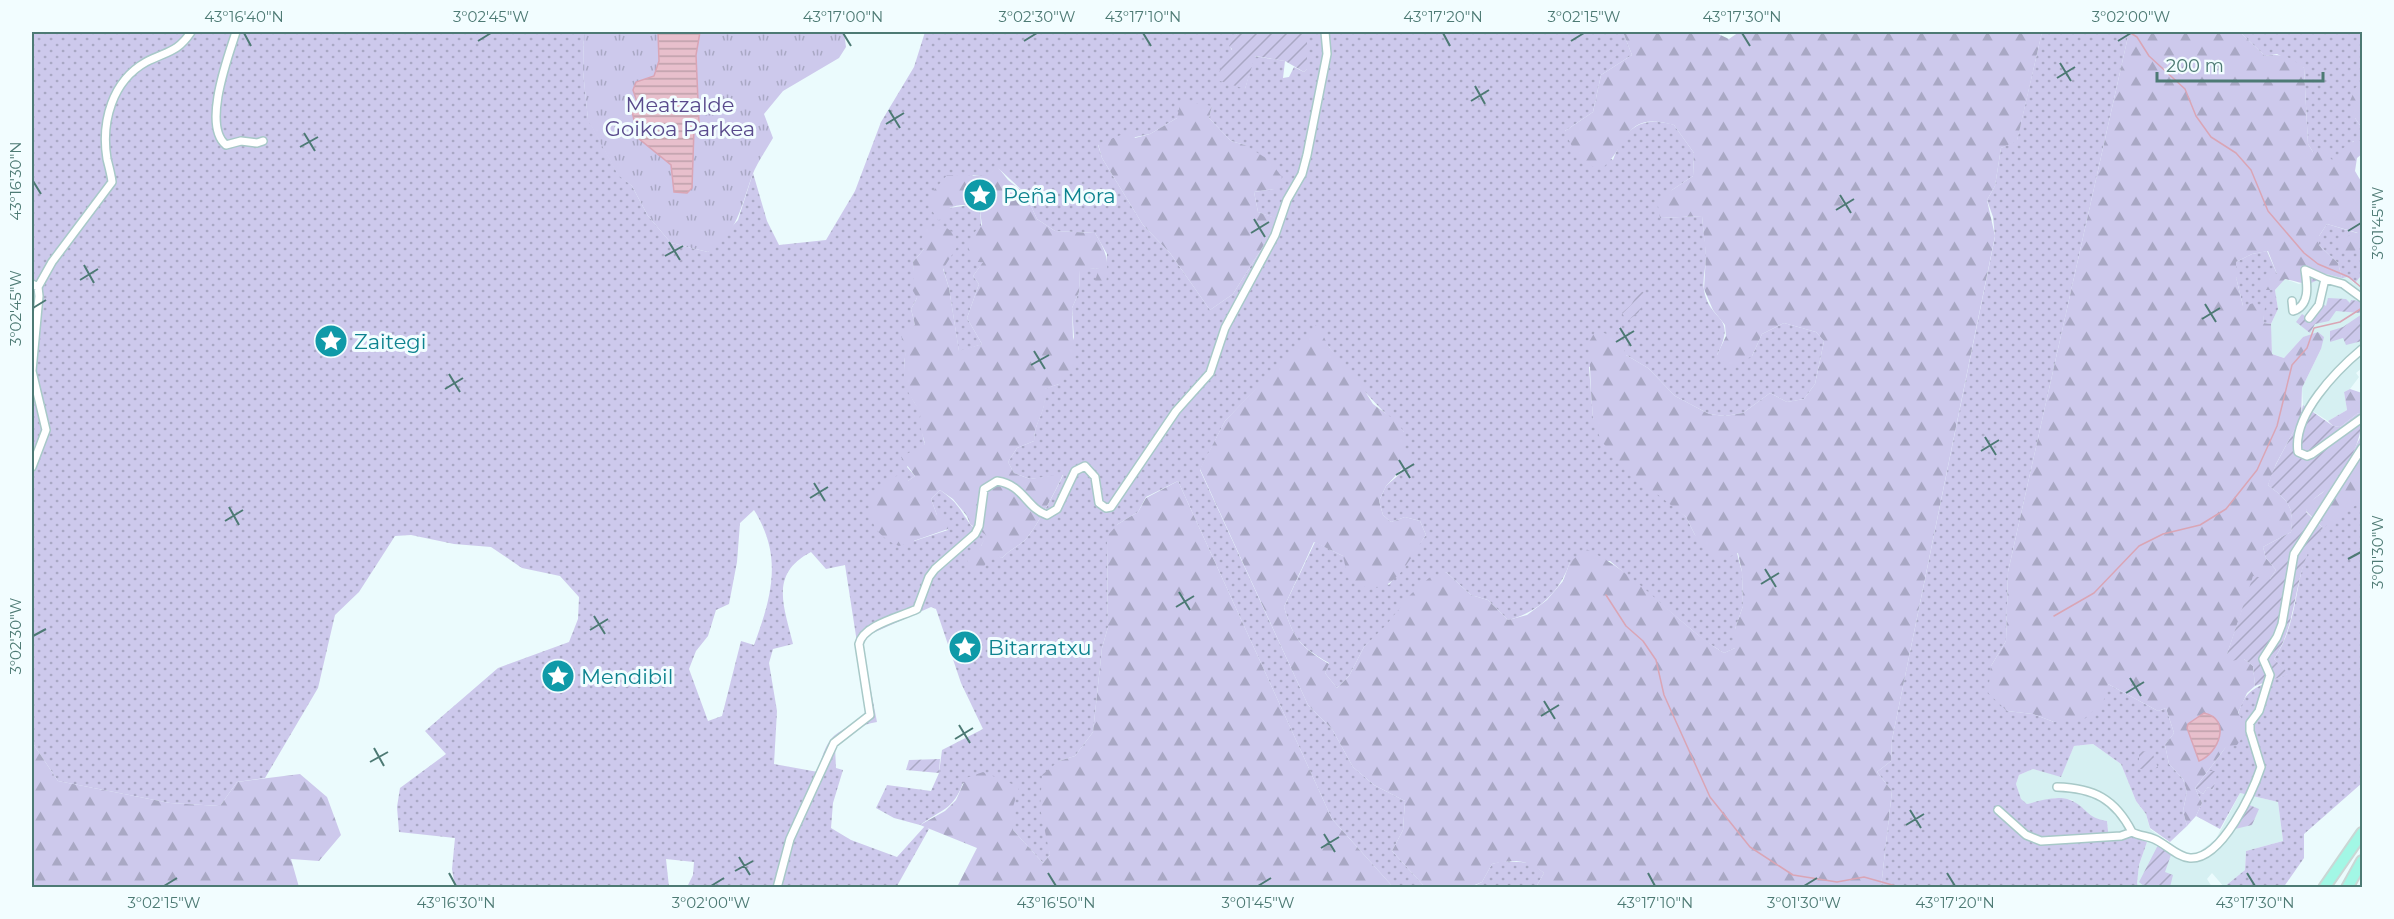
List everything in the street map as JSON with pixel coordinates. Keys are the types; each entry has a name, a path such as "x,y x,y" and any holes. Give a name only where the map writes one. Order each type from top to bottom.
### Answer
{"highway":[{"path":"2324,888 2362,833"},
{"path":"2347,888 2362,861"}],"street":[{"path":"32,467 46,430 32,371 39,317 35,286 112,182 107,159 106,124 114,97 123,80 145,63 178,48 191,32"},
{"path":"236,32 218,98 216,130 226,145 241,141 257,143 262,141"},
{"path":"777,888 790,839 834,743 870,715 859,644 861,637 869,630 917,609 929,577 935,569 975,534 979,526 984,489 997,481 1014,486 1033,506 1047,515 1057,509 1075,471 1085,466 1095,477 1099,503 1106,508 1111,507 1176,411 1210,373 1225,328 1275,235 1287,200 1302,174 1327,54 1325,32"},
{"path":"2292,301 2293,311 2304,302 2307,291 2305,270 2343,284 2362,298"},
{"path":"2309,318 2319,305 2325,279"},
{"path":"2362,349 2343,365 2314,399 2298,441 2298,452 2307,456 2312,454 2362,418"},
{"path":"1998,810 2026,835 2042,841 2121,836 2132,832 2151,837 2190,858 2199,856 2218,844 2234,825 2258,776 2260,758 2250,731 2250,723 2259,711 2269,671 2263,662 2277,637 2287,605 2294,554 2362,448"},
{"path":"2057,787 2090,790 2103,797 2124,816 2132,832"}],"shaded area":[{"path":"658,32 700,32 696,55 699,123 694,129 692,188 687,193 674,192 671,165 638,138 632,111 637,102 633,90 636,82 654,76 659,61"},
{"path":"2326,274 2347,277 2354,283 2362,276 2362,368 2356,373 2359,377 2350,389 2344,392 2347,410 2328,421 2303,405 2302,388 2321,349 2303,337 2284,358 2272,354 2271,336 2271,324 2278,309 2275,290 2285,279 2299,284"},
{"path":"2204,713 2213,716 2218,722 2220,736 2212,751 2199,761 2187,728 2188,724"},
{"path":"2093,744 2121,764 2136,801 2146,814 2150,829 2184,853 2195,855 2216,839 2240,793 2278,802 2283,841 2246,851 2245,870 2224,887 2212,873 2207,879 2212,887 2140,887 2137,884 2139,865 2147,842 2132,836 2122,840 2109,840 2107,821 2093,819 2072,800 2056,798 2027,804 2021,800 2016,784 2019,775 2033,769 2061,776 2074,746"}],"green space":[{"path":"32,32 584,32 583,71 588,119 618,174 632,186 648,216 671,243 708,252 738,220 753,173 767,221 779,245 826,240 855,191 881,122 914,67 925,32 1238,32 1230,46 1245,89 1254,56 1285,61 1283,78 1289,77 1294,67 1304,72 1307,69 1307,32 1623,32 1632,55 1601,75 1593,112 1565,131 1613,160 1623,140 1635,127 1651,122 1662,122 1674,125 1694,153 1693,176 1672,190 1660,218 1702,216 1706,252 1704,290 1707,301 1724,325 1725,332 1717,355 1752,356 1762,334 1784,323 1816,332 1824,341 1815,384 1804,399 1787,402 1770,393 1743,413 1725,416 1709,414 1675,396 1648,368 1626,355 1589,367 1593,418 1664,497 1686,517 1695,535 1737,553 1742,572 1743,606 1735,629 1735,648 1724,653 1705,641 1610,561 1570,562 1560,583 1547,599 1529,612 1508,620 1488,600 1471,595 1446,572 1364,647 1349,676 1337,688 1325,673 1329,663 1299,641 1284,607 1315,542 1343,556 1389,585 1426,535 1420,521 1405,517 1391,522 1383,515 1379,501 1386,486 1402,472 1404,432 1346,370 1329,347 1284,360 1225,421 1200,470 1308,705 1332,729 1353,767 1374,785 1405,801 1403,830 1392,851 1425,887 1393,887 1332,819 1178,481 1146,497 1138,512 1118,524 1107,543 1108,627 1102,648 1093,732 1075,756 1059,761 1048,834 1050,855 1043,863 1013,830 1013,807 963,783 951,804 920,825 894,818 876,808 887,785 931,791 939,773 942,750 983,729 961,683 936,609 931,607 864,637 862,645 877,722 853,730 835,747 836,768 843,770 833,803 831,828 851,840 897,857 925,826 929,829 897,886 899,887 687,887 693,875 694,862 666,859 669,887 455,887 452,869 455,838 399,832 397,807 400,788 446,754 425,731 498,668 569,642 578,619 579,597 560,576 522,568 491,547 454,544 411,535 395,536 359,592 335,615 318,688 265,778 237,782 220,806 170,803 58,781 32,742","holes":["1212,106 1209,118 1231,141 1245,145 1274,189 1254,192 1258,212 1275,218 1267,240 1233,294 1210,310 1170,253 1143,225 1102,158 1098,145 1150,134 1177,118","997,167 1025,193 1037,219 1055,231 1095,233 1107,254 1105,284 1100,268 1080,269 1079,292 1072,308 1074,337 1059,384 1044,389 1044,404 1034,441 1017,448 1008,462 1014,473 1030,479 1063,475 1028,536 1002,558 981,546 987,535 971,525 954,502 940,490 931,499 937,515 948,530 914,541 908,481 915,476 907,467 916,451 925,444 921,412 909,391 905,372 908,343 915,325 911,309 917,298 913,262 924,249 943,268 949,288 959,352 982,344 967,318 979,284 973,276 984,261 980,211 970,205 949,208 973,175 988,177","754,510 763,527 769,544 771,560 770,593 754,645 741,641 722,716 708,721 689,669 696,651 708,636 716,610 729,604 737,562 740,523","811,552 826,569 845,565 867,707 857,722 832,738 823,754 818,772 774,764 777,711 769,663 773,649 793,644 783,592 784,581 789,570"]},
{"name":"Meatzalde Goikoa Parkea","path":"584,32 844,32 846,47 839,58 783,91 764,114 773,138 754,171 732,228 718,245 708,252 671,243 648,216 632,186 618,175 588,120 583,71"},
{"path":"1238,32 1307,32 1307,69 1304,72 1285,61 1255,56 1245,89 1217,80 1223,60 1232,49 1229,46"},
{"path":"1623,32 1714,32 1729,39 1739,32 2042,32 2017,141 2001,148 1995,186 1987,200 1995,236 1892,740 1891,761 1877,772 1892,791 1881,887 1536,887 1544,873 1520,861 1506,861 1492,864 1482,882 1470,887 1425,887 1392,851 1403,830 1405,801 1374,785 1353,767 1332,729 1308,705 1200,469 1225,421 1317,324 1329,347 1359,382 1373,404 1396,421 1404,432 1404,450 1410,460 1386,486 1379,501 1383,515 1391,522 1405,517 1420,521 1426,535 1403,570 1385,585 1375,588 1362,586 1348,578 1343,556 1314,542 1284,607 1299,641 1329,664 1325,673 1337,688 1349,676 1364,647 1387,624 1411,594 1429,578 1446,572 1471,595 1488,600 1508,620 1527,615 1547,600 1563,581 1570,562 1586,549 1623,572 1689,628 1724,653 1735,648 1735,629 1743,606 1742,572 1738,553 1717,562 1695,535 1686,517 1633,475 1601,441 1593,418 1589,342 1596,330 1620,339 1626,355 1648,368 1675,396 1709,414 1725,416 1743,413 1770,393 1787,402 1804,399 1815,384 1824,341 1816,332 1784,323 1762,334 1752,356 1731,368 1717,355 1726,336 1725,325 1713,310 1704,289 1706,256 1702,216 1660,218 1657,200 1693,176 1694,153 1674,125 1644,122 1635,127 1601,169 1588,164 1574,150 1565,131 1593,112 1601,75 1632,55"},
{"path":"2042,32 2129,32 2008,572 2006,641 1991,666 2007,711 2033,714 2054,722 2108,684 2158,711 2166,708 2174,733 2165,745 2169,764 2183,779 2187,792 2183,811 2187,826 2170,842 2150,828 2146,814 2136,801 2121,764 2093,744 2074,746 2061,777 2033,769 2019,775 2016,784 2021,799 2027,804 2054,798 2070,800 2091,815 2107,821 2109,840 2122,840 2131,836 2147,842 2139,865 2137,884 2140,887 1881,887 1892,791 1877,772 1891,761 1892,740 1995,237 1993,217 1987,200 1995,186 2001,148 2017,140"},
{"path":"2129,32 2240,32 2265,56 2286,57 2304,68 2308,144 2313,152 2327,149 2331,159 2340,164 2342,149 2354,141 2362,141 2362,154 2357,158 2355,171 2362,183 2362,246 2352,253 2343,250 2339,239 2358,233 2327,224 2319,236 2319,245 2338,263 2342,278 2326,274 2306,284 2285,279 2275,290 2266,290 2260,283 2267,273 2277,274 2268,251 2252,254 2236,262 2236,277 2243,306 2254,303 2265,307 2263,323 2271,324 2272,354 2284,358 2303,337 2318,332 2324,337 2321,349 2302,388 2301,417 2276,464 2268,485 2288,504 2292,516 2291,532 2263,547 2266,558 2276,570 2270,579 2247,596 2227,654 2244,659 2253,666 2255,686 2247,693 2238,713 2244,725 2244,733 2237,745 2226,747 2195,788 2202,803 2196,816 2187,826 2183,811 2187,792 2183,779 2169,764 2165,745 2174,733 2166,708 2158,711 2108,684 2103,703 2085,718 2054,722 2033,714 2007,711 1988,693 1991,666 2006,641 2008,572"},
{"path":"2240,32 2362,32 2362,87 2356,87 2355,118 2362,128 2362,141 2353,141 2341,165 2313,152 2308,144 2304,68 2277,54 2265,56"},
{"path":"2356,87 2362,87 2362,128 2355,118 2350,101"},
{"path":"1181,101 1212,106 1209,118 1231,141 1245,145 1269,160 1282,177 1274,189 1254,192 1258,212 1276,218 1267,240 1233,294 1210,310 1170,253 1143,225 1102,158 1098,144 1131,131 1135,138 1150,134 1177,118"},
{"path":"997,166 1008,180 1025,193 1037,219 1055,231 1095,233 1105,252 1107,269 1106,285 1095,281 1099,268 1080,270 1079,292 1072,308 1074,369 1059,384 1045,389 1043,410 1036,427 1034,441 1017,448 1008,462 1014,473 1030,479 1063,474 1034,529 1024,541 1002,558 992,554 981,571 970,568 966,556 973,547 981,546 986,535 970,524 967,516 953,499 940,490 931,499 937,515 949,518 948,529 899,546 884,537 875,526 870,512 869,495 898,475 908,481 915,476 901,457 925,444 919,422 921,413 905,384 905,350 901,336 915,325 911,309 917,298 910,286 914,278 913,262 924,249 921,240 926,228 944,226 955,234 957,247 943,269 949,288 959,351 982,344 967,318 979,284 973,276 983,262 972,262 968,251 971,237 982,225 980,211 969,206 958,205 949,208 948,219 938,220 931,209 929,196 947,175 988,176"},
{"path":"2327,224 2360,234 2362,267 2361,276 2355,283 2347,277 2342,278 2338,263 2319,245 2319,236"},
{"path":"2267,251 2277,274 2266,290 2275,290 2278,309 2271,324 2263,323 2264,307 2243,306 2236,277 2236,262 2252,254"},
{"path":"1640,290 1648,296 1638,313 1627,321 1622,313 1631,305"},
{"path":"2328,298 2346,299 2350,303 2351,300 2360,301 2360,313 2336,311 2329,321 2315,324 2310,333 2296,322 2302,314 2311,320 2323,304 2326,306"},
{"path":"2362,314 2362,341 2346,345 2343,338 2330,342 2330,331 2343,327"},
{"path":"2350,389 2362,393 2362,415 2358,413 2340,427 2333,426 2328,421 2347,410 2344,392"},
{"path":"2303,405 2333,426 2340,427 2358,413 2362,415 2361,426 2351,457 2332,483 2307,508 2306,512 2323,528 2306,559 2289,627 2274,659 2289,674 2255,686 2253,666 2244,659 2230,661 2227,654 2253,576 2270,579 2276,570 2266,558 2263,547 2291,532 2292,516 2288,504 2268,485"},
{"path":"2362,434 2362,501 2323,528 2306,511 2308,503 2322,493 2346,465"},
{"path":"1178,481 1332,819 1393,887 957,887 977,848 920,825 945,811 956,800 966,778 983,772 1019,787 1013,807 1013,830 1043,863 1050,855 1040,808 1042,775 1059,761 1075,756 1093,732 1102,648 1108,627 1107,543 1109,534 1118,524 1138,512 1146,498"},
{"path":"2362,501 2362,783 2304,834 2304,858 2283,888 2224,887 2245,870 2246,851 2283,841 2278,802 2240,793 2220,829 2196,816 2202,803 2195,788 2203,794 2208,787 2213,790 2217,771 2208,771 2227,744 2245,698 2258,687 2288,674 2274,659 2286,637 2293,615 2308,552 2319,533 2336,516"},
{"path":"32,742 58,781 170,803 220,806 237,782 300,774 327,797 341,835 319,861 291,859 299,887 32,887"},
{"path":"2139,751 2152,752 2158,768 2139,769"},
{"path":"940,759 939,773 906,770 909,760"},
{"path":"2208,771 2218,771 2213,790 2208,787 2203,794 2195,788"},
{"path":"2247,804 2259,809 2252,825 2235,829"},
{"path":"2158,845 2172,852 2165,872 2173,875 2170,887 2145,887 2139,882"},
{"path":"1503,861 1532,863 1544,873 1536,887 1470,888 1482,882 1492,864"}],"waterway":[{"path":"2129,32 2137,37 2149,56 2185,89 2196,116 2211,137 2236,153 2251,170 2268,211 2304,253 2318,264 2349,277 2362,288"},
{"path":"2054,616 2094,593 2139,546 2163,534 2200,525 2226,509 2257,470 2277,426 2292,365 2307,348 2314,328 2340,322 2362,308"},
{"path":"1606,595 1626,626 1643,641 1656,660 1664,695 1710,797 1750,847 1793,875 1837,882 1864,877 1903,888"}],"place":[{"name":"Peña Mora","path":"980,195"},
{"name":"Zaitegi","path":"331,341"},
{"name":"Bitarratxu","path":"965,647"},
{"name":"Mendibil","path":"558,676"}]}
